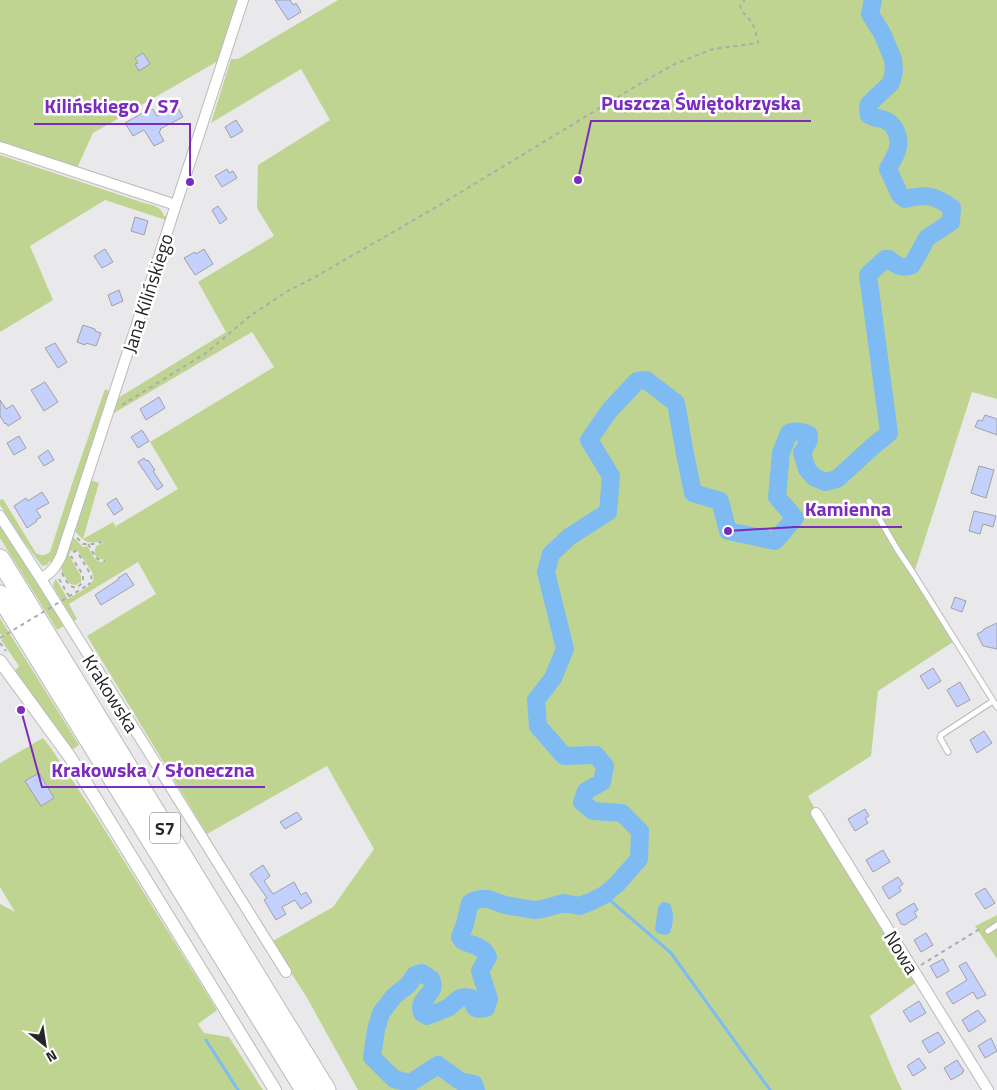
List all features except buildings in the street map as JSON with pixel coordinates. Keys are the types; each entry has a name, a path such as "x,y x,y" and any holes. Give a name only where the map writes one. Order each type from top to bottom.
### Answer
{"highway":[{"name":"S7","path":"0,559 326,1090"},
{"name":"S7","path":"0,595 305,1090"}],"street":[{"name":"Jana Kilińskiego","path":"41,580 56,567 61,556 243,0"},
{"path":"0,147 176,205"},
{"name":"Krakowska","path":"0,516 286,972"},
{"path":"0,661 70,757 274,1090"},
{"name":"Nowa","path":"816,813 988,1090"}],"lane":[{"path":"869,501 997,708"},
{"path":"948,752 940,738 941,735 993,701"},
{"path":"988,931 997,925"}],"path":[{"path":"107,414 206,353 250,316 286,292 433,209 641,83 676,64 713,50 758,44 756,32 751,21 741,9 740,5 744,0"},
{"path":"102,542 88,544 96,559 105,561"},
{"path":"0,638 88,585 92,580 91,575 75,551 71,556 83,575 84,580 81,584 77,587 70,586 56,567"},
{"path":"58,578 69,596"},
{"path":"913,970 978,930 984,928 988,931"}],"green space":[{"path":"0,0 237,0 218,61 93,133 77,168 0,143"},
{"path":"338,0 997,0 997,399 972,392 914,573 956,640 878,691 871,756 808,796 841,857 918,981 870,1016 902,1090 358,1090 306,996 271,942 333,907 374,849 327,766 207,834 87,636 156,594 138,562 69,604 77,619 74,621 53,584 56,579 68,599 89,586 94,579 92,572 77,550 71,551 69,555 81,576 81,582 76,585 70,584 62,572 61,566 72,536 83,547 87,546 98,561 105,562 105,560 97,558 94,553 96,546 103,543 102,541 92,543 83,539 113,522 119,532 116,526 178,489 150,442 274,367 252,332 114,413 118,398 226,332 198,282 274,236 257,208 258,165 330,120 301,69 211,123 231,59 238,59"},
{"path":"0,155 154,206 161,210 164,216 166,216 166,220 105,200 30,246 53,300 0,332"},
{"path":"105,389 109,391 55,558 52,563 50,561 47,565 42,566 0,505 0,500 3,499 36,553 43,555 50,552"},
{"path":"90,480 99,483 83,539 74,530"},
{"path":"0,521 66,625 57,630 0,538"},
{"path":"0,618 79,745 70,751 14,672 19,666 1,640 3,638 0,633"},
{"path":"43,738 98,819 217,1010 198,1024 204,1033 229,1037 263,1090 0,1090 0,904 15,912 0,887 0,763"},
{"path":"997,915 997,959 975,926"}],"water":[{"path":"661,903 670,904 673,915 670,933 666,935 657,933 655,929 658,907"}],"waterway":[{"path":"476,1090 474,1084 460,1081 438,1065 410,1083 394,1079 372,1057 381,1013 394,996 408,985 415,975 422,973 431,979 433,984 421,1008 422,1013 427,1016 449,1007 463,997 471,998 477,1009 486,1008 489,999 480,971 488,957 484,951 463,941 460,937 470,903 481,899 488,899 505,905 534,910 564,903 579,906 604,895 617,884 639,859 640,831 622,813 593,811 582,802 586,791 602,782 605,766 596,755 564,756 538,726 536,700 553,678 565,649 546,572 551,554 569,537 608,512 611,476 589,440 609,411 637,381 646,380 676,403 693,493 720,501 728,531 775,541 795,518 777,497 781,453 789,433 799,432 809,435 809,440 802,453 807,469 814,477 825,482 837,479 889,433 868,275 885,259 889,259 900,266 912,265 927,238 951,222 952,208 940,200 930,197 918,196 905,199 900,195 888,169 897,151 897,133 889,122 869,115 868,109 869,104 891,83 894,71 893,59 882,33 870,14 873,0"},
{"path":"604,895 671,953 770,1090"},
{"path":"206,1040 238,1090"}],"place":[{"name":"Puszcza Świętokrzyska","path":"578,180"},
{"name":"Kilińskiego / S7","path":"190,182"},
{"name":"Kamienna","path":"728,531"},
{"name":"Krakowska / Słoneczna","path":"21,710"}]}
